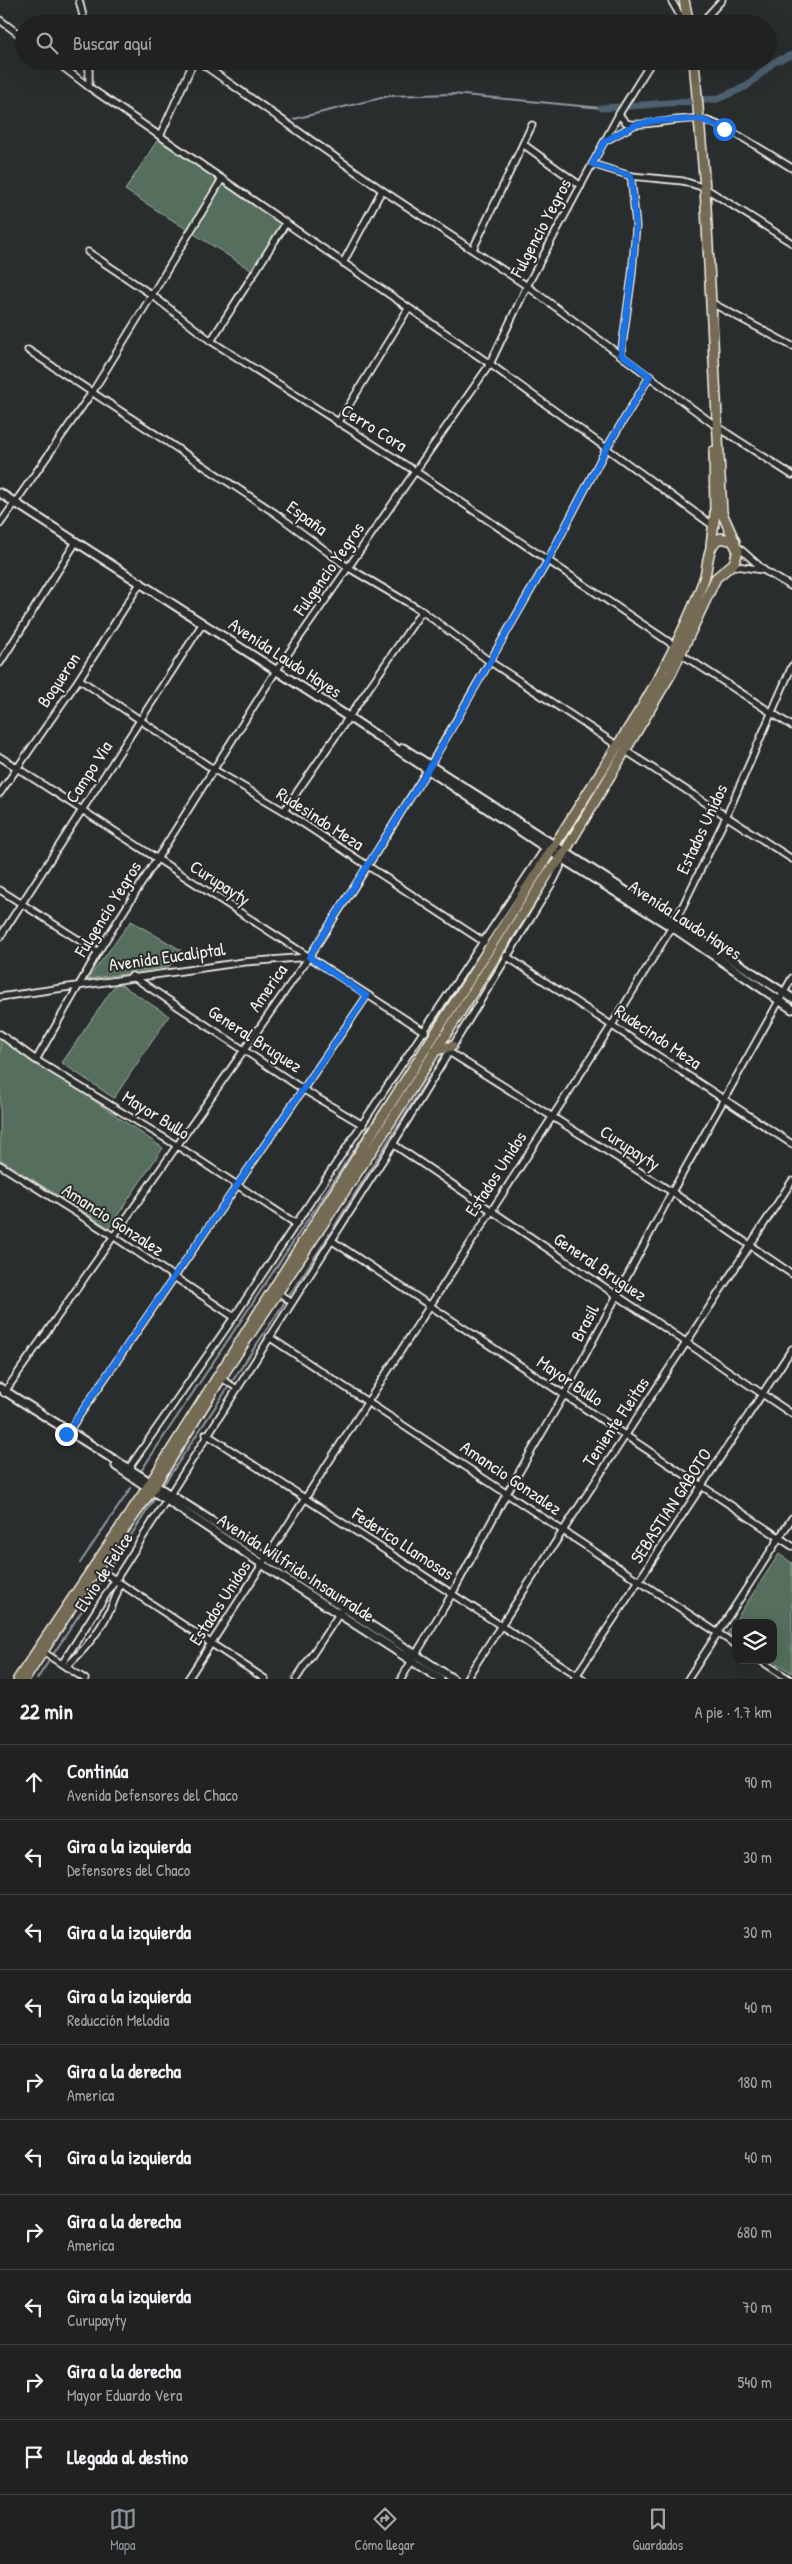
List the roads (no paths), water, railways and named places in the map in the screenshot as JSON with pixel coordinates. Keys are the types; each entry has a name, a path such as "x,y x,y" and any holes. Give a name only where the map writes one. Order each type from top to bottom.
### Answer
{"highway":[{"path":"684,0 684,13"},
{"path":"18,1679 152,1486 229,1383 286,1298 434,1051 549,872 563,854 626,751 716,578 737,560 737,546 722,513 705,188 695,70"},
{"path":"24,1679 152,1486 551,848 618,746 662,672 678,650 702,585 715,527 714,447 716,426"},
{"path":"729,566 714,562 710,551 714,542 721,538 729,539 737,546"},
{"path":"434,1051 450,1049"}],"street":[{"path":"79,0 83,15"},
{"path":"671,0 684,13"},
{"path":"708,15 722,0"},
{"path":"0,20 15,31"},
{"path":"67,70 222,180 490,364 715,527"},
{"path":"89,70 90,87"},
{"path":"160,136 190,70"},
{"path":"211,70 382,190 527,286 716,426 792,475"},
{"name":"Fulgencio Yegros","path":"36,1060 98,952 277,669 490,364 527,286 619,114 646,70"},
{"path":"619,114 626,123 634,125"},
{"path":"605,141 634,125 655,121 700,119 724,129 792,168"},
{"path":"473,249 532,125"},
{"path":"523,144 581,186"},
{"path":"592,164 631,176 683,181 705,188 792,244"},
{"path":"621,354 632,275 636,226 631,176"},
{"path":"0,524 93,391 222,180"},
{"path":"343,263 382,190"},
{"path":"211,341 286,223"},
{"name":"Cerro Cora","path":"88,252 152,295 211,341 415,471 792,726"},
{"path":"710,302 792,346"},
{"path":"338,423 408,309"},
{"name":"España","path":"28,350 93,391 275,513 349,568 422,611 489,661 618,746"},
{"name":"America","path":"2,1391 309,957 367,868 429,767 547,562 606,449 650,376"},
{"name":"Avenida Laudo Hayes","path":"0,492 14,503 351,716 551,848 792,998"},
{"path":"0,663 76,542"},
{"path":"737,546 765,571 792,587"},
{"path":"729,566 746,566 765,571"},
{"name":"Boqueron","path":"0,793 79,679 141,582"},
{"path":"284,811 422,611"},
{"name":"Campo Via","path":"0,937 203,623"},
{"name":"Estados Unidos","path":"188,1679 612,1025 673,924 726,817 773,714 792,666"},
{"name":"Rudesindo Meza","path":"79,679 139,721 213,769 284,811 367,868 484,942"},
{"path":"626,751 792,859"},
{"name":"Curupayty","path":"0,757 425,1032"},
{"path":"130,1469 363,1125 484,942 551,848"},
{"name":"Elvio de Felice","path":"64,1666 118,1582 206,1434 229,1383 269,1337 286,1298 331,1240 393,1144 554,880 560,868 563,854"},
{"path":"0,890 98,952"},
{"name":"Avenida Laudo Hayes","path":"673,924 792,1009"},
{"name":"Rudecindo Meza","path":"506,956 792,1144"},
{"name":"Avenida Eucaliptal","path":"0,997 132,976 244,962 309,957"},
{"name":"General Bruguez","path":"132,976 304,1090 363,1125"},
{"name":"Brasil","path":"401,1679 452,1594 507,1493 564,1395 672,1192 792,978"},
{"path":"67,1433 173,1277 239,1186 367,996"},
{"name":"Mayor Bullo","path":"0,1034 36,1060 176,1145 295,1224"},
{"name":"Curupayty","path":"450,1049 672,1192 792,1274"},
{"name":"General Bruguez","path":"393,1144 792,1414"},
{"name":"Amancio Gonzalez","path":"0,1164 234,1317"},
{"name":"Teniente Fleitas","path":"466,1679 792,1181"},
{"name":"Mayor Bullo","path":"331,1240 792,1546"},
{"name":"Amancio Gonzalez","path":"269,1337 732,1642"},
{"name":"SEBASTIAN GABOTO","path":"576,1677 792,1349"},
{"path":"2,1391 67,1433 130,1469 152,1486"},
{"name":"Avenida Wilfrido Insaurralde","path":"67,1433 137,1479 152,1486 262,1564 339,1614 454,1679"},
{"name":"Federico Llamosas","path":"206,1434 501,1624 576,1677 583,1679"},
{"path":"130,1469 137,1479"},
{"name":"Avenida Wilfrido Insaurralde","path":"168,1497 180,1501 343,1607 440,1679"},
{"path":"688,1679 792,1518"},
{"path":"97,1568 265,1679"},
{"path":"64,1666 85,1649 110,1609 118,1582"},
{"path":"296,1679 343,1607"},
{"path":"43,1652 85,1679"},
{"path":"766,1664 789,1679"}],"waterway":[{"path":"777,61 792,55"},
{"path":"630,106 717,99 747,86 765,70"},
{"path":"294,119 389,96 453,94 602,108"},
{"path":"602,108 618,107"},
{"path":"141,1471 417,1055"},
{"path":"162,1487 320,1249 428,1078"},
{"path":"80,1563 131,1488"},
{"path":"110,1568 155,1498"},
{"path":"37,1679 104,1577"}]}
